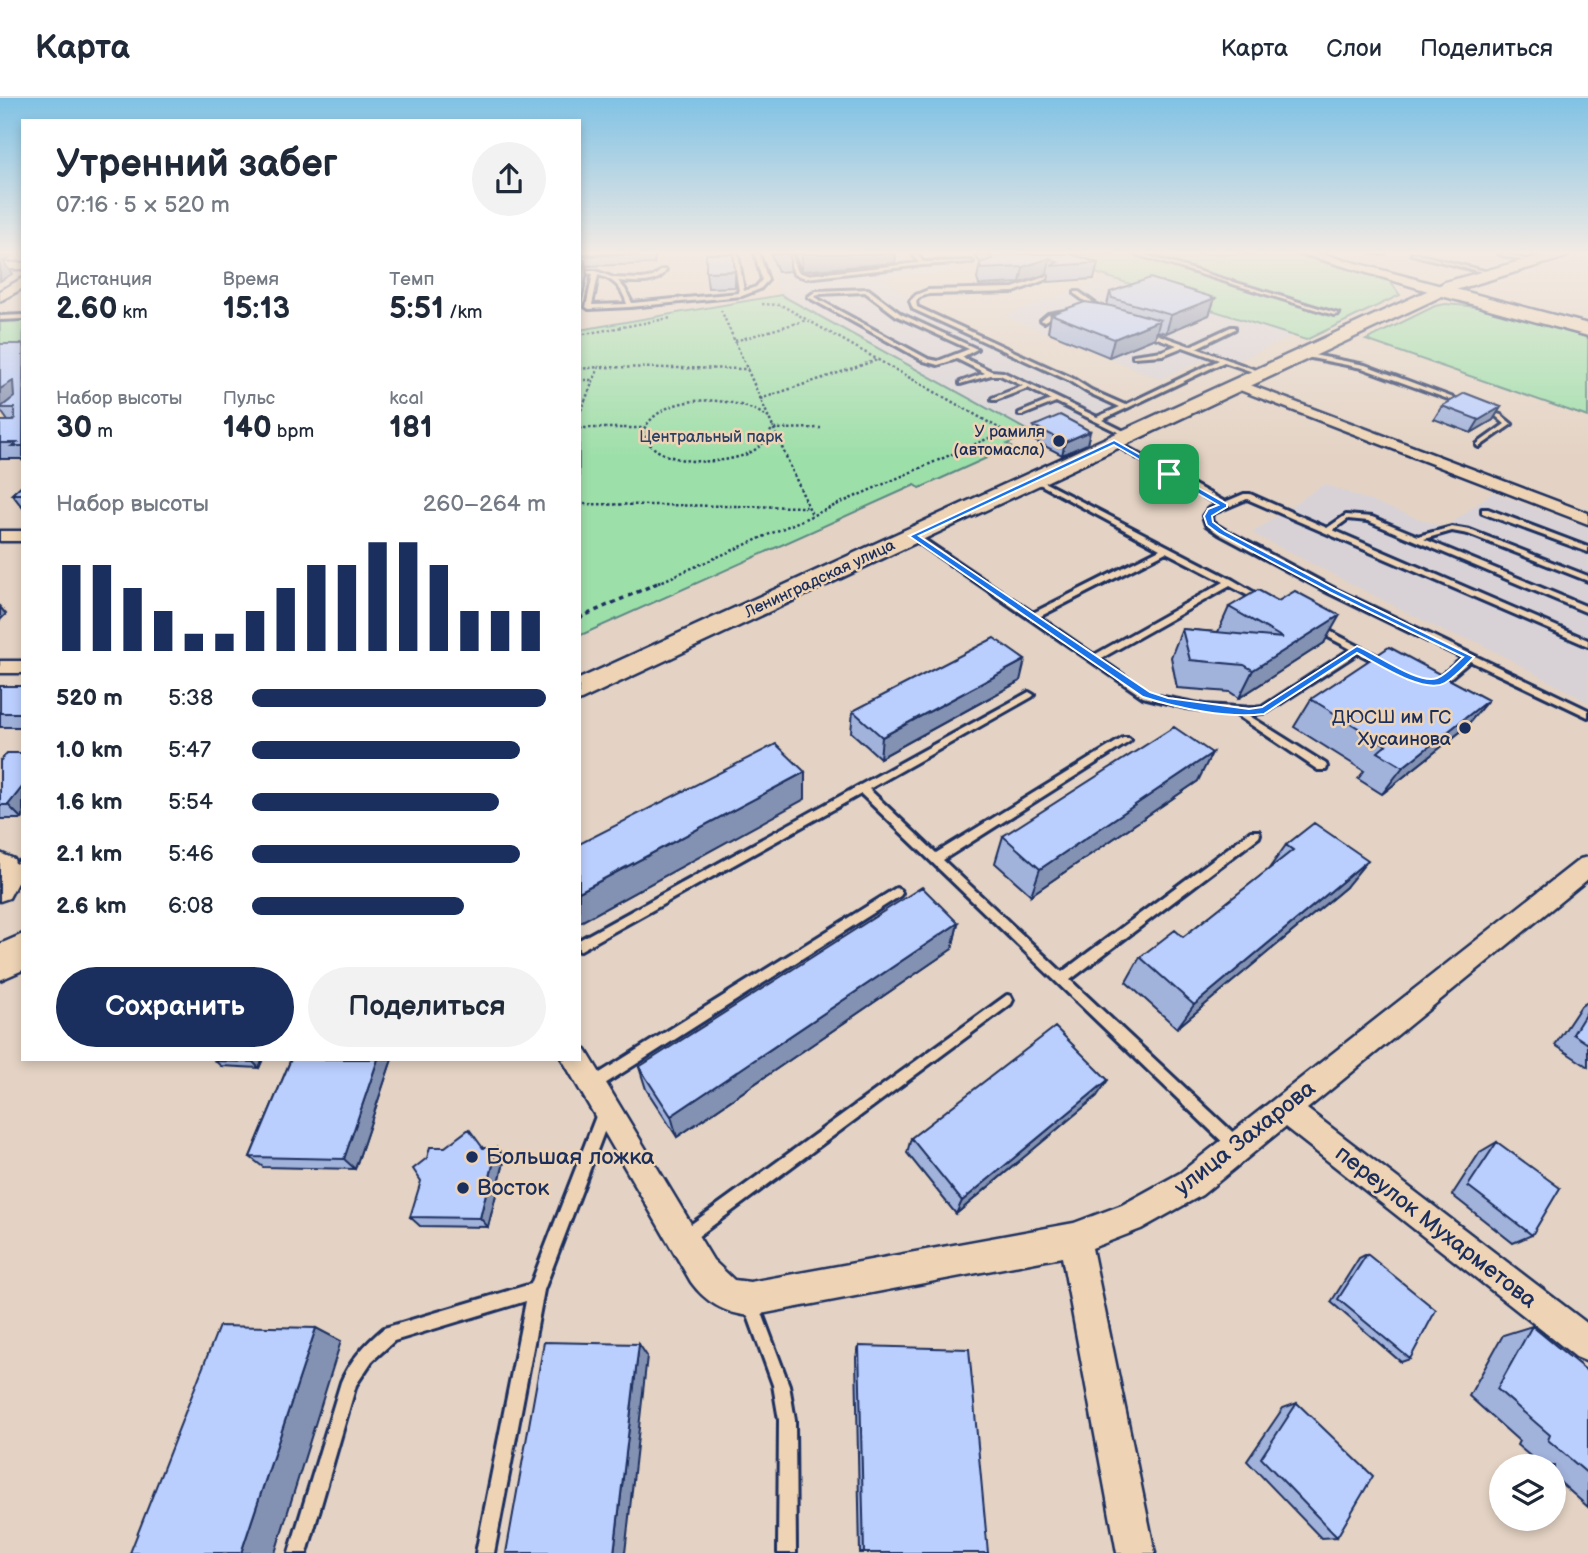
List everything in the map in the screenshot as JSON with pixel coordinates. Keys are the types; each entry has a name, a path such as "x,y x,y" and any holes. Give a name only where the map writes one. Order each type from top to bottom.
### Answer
{"main road":[{"name":"Ленинградская улица","path":"581,690 1373,322"},
{"path":"1558,322 1588,330"},
{"path":"0,962 21,952"}],"street":[{"path":"1237,384 1588,519"},
{"path":"4,428 21,406"},
{"path":"0,536 21,536"},
{"path":"0,667 21,667"},
{"name":"улица Захарова","path":"750,1299 1073,1239 1130,1218 1164,1201 1191,1184 1588,866"},
{"path":"577,1061 713,1287 729,1297 750,1299"},
{"name":"переулок Мухарметова","path":"1283,1108 1588,1345"},
{"path":"1073,1239 1136,1553"}],"lane":[{"path":"856,322 926,360 938,363 974,349 914,322"},
{"path":"945,322 1125,407"},
{"path":"1129,326 1261,373"},
{"path":"1191,348 1233,328"},
{"path":"1135,356 1163,352 1183,345"},
{"path":"1303,355 1343,361 1384,373 1506,420 1509,424 1505,429 1479,445"},
{"path":"957,357 989,373"},
{"path":"1097,420 1224,360"},
{"path":"962,383 989,373 1001,373 1097,420 1121,439 1225,505"},
{"path":"993,400 1029,386"},
{"path":"1021,414 1057,400"},
{"path":"1034,479 1276,607"},
{"path":"1588,643 1247,496 1211,511 1208,516 1209,523 1222,532 1332,591 1588,714"},
{"path":"1485,511 1588,550"},
{"path":"1328,531 1346,517 1360,517 1588,610"},
{"path":"1418,539 1452,529 1471,532 1588,579"},
{"path":"913,536 1154,698 1234,710 1264,710 1357,649"},
{"path":"1033,617 1166,549"},
{"path":"1094,659 1230,582"},
{"path":"1311,625 1390,666"},
{"path":"1423,681 1441,681 1469,657"},
{"path":"581,945 1029,695"},
{"path":"1234,710 1322,767"},
{"path":"935,859 1126,740"},
{"path":"861,788 1237,1146"},
{"path":"1062,979 1255,834"},
{"path":"485,1553 536,1290 599,1097 896,893"},
{"path":"684,1238 1007,1000"},
{"path":"298,1553 349,1382 360,1362 374,1346 390,1334 536,1290"},
{"path":"750,1299 781,1385 787,1420 788,1553"}],"path":[{"path":"726,322 812,515"},
{"path":"735,341 800,322"},
{"path":"581,617 1005,431 810,322"},
{"path":"581,335 600,330"},
{"path":"761,399 878,360"},
{"path":"581,410 599,367"},
{"path":"581,369 748,369"},
{"path":"581,380 593,380"},
{"path":"769,418 760,410 729,401 692,401 660,411 649,419 644,428 644,438 651,447 664,455 705,461 726,460 754,451 771,437 773,428"},
{"path":"581,428 644,428"},
{"path":"773,428 821,428"},
{"path":"581,504 808,507"}],"shaded area":[{"path":"830,322 934,322 1116,406 1060,429 1052,425 1032,433"},
{"path":"1019,322 1249,322 1292,336 1237,361 1218,354 1160,379"},
{"path":"1324,484 1445,528 1493,492 1588,528 1588,702 1475,641 1449,634 1252,533"}],"green space":[{"path":"0,322 21,322 21,352 0,352"},
{"name":"Центральный парк","path":"626,322 830,322 1032,433 1007,444 1011,447 920,488 915,485 581,635 581,330"},
{"path":"1249,322 1344,322 1306,340"},
{"path":"1403,322 1533,322 1588,337 1588,417 1366,340"}],"building":[{"path":"1071,322 1155,322 1114,339"},
{"path":"0,344 21,344 21,446 12,446 17,443 0,443 0,421 12,421 15,418 14,408 0,408 14,397 13,381 0,389"},
{"path":"1465,393 1501,407 1479,420 1442,406"},
{"path":"1060,415 1090,431 1065,442 1034,426"},
{"path":"21,486 21,494 12,494"},
{"path":"1258,590 1278,601 1295,591 1340,615 1253,670 1244,665 1190,660 1182,629 1283,638 1229,607"},
{"path":"994,638 1025,660 882,737 853,711"},
{"path":"1389,647 1488,700 1403,767 1378,752 1386,745 1311,699"},
{"path":"0,686 21,686 21,713 0,713"},
{"path":"1174,727 1212,753 1040,869 1003,836"},
{"path":"776,744 805,772 581,891 581,843"},
{"path":"7,753 21,753 21,789 8,805 0,805 0,761"},
{"path":"1314,823 1368,860 1194,1005 1140,957 1175,930 1183,937 1293,850 1286,845"},
{"path":"922,887 958,923 671,1116 639,1067"},
{"path":"1588,1010 1588,1044 1573,1034"},
{"path":"1055,1027 1108,1080 962,1201 911,1138"},
{"path":"290,1061 377,1061 344,1159 250,1157"},
{"path":"469,1129 483,1148 497,1148 480,1218 410,1217 421,1181 413,1169 427,1158 430,1147 445,1147"},
{"path":"1497,1142 1560,1188 1532,1235 1468,1186"},
{"path":"1367,1254 1436,1310 1410,1359 1338,1299"},
{"path":"219,1326 316,1328 241,1553 130,1553"},
{"path":"1532,1326 1588,1372 1588,1474 1548,1440 1550,1435 1497,1389"},
{"path":"544,1342 639,1344 614,1553 506,1553"},
{"path":"859,1346 969,1349 988,1553 864,1553"},
{"path":"1297,1403 1373,1476 1337,1537 1261,1458"}],"place":[{"name":"У рамиля (автомасла)","path":"1059,441"},
{"name":"ДЮСШ им ГС Хусаинова","path":"1465,728"},
{"name":"Большая ложка","path":"472,1157"},
{"name":"Восток","path":"463,1188"}],"route":[{"path":"1114,442 1169,474 1225,505 1211,511 1208,516 1209,523 1222,532 1332,591 1469,657 1441,681 1432,682 1411,678 1357,649 1258,712 1168,702 1146,695 913,536 1114,442"}]}
